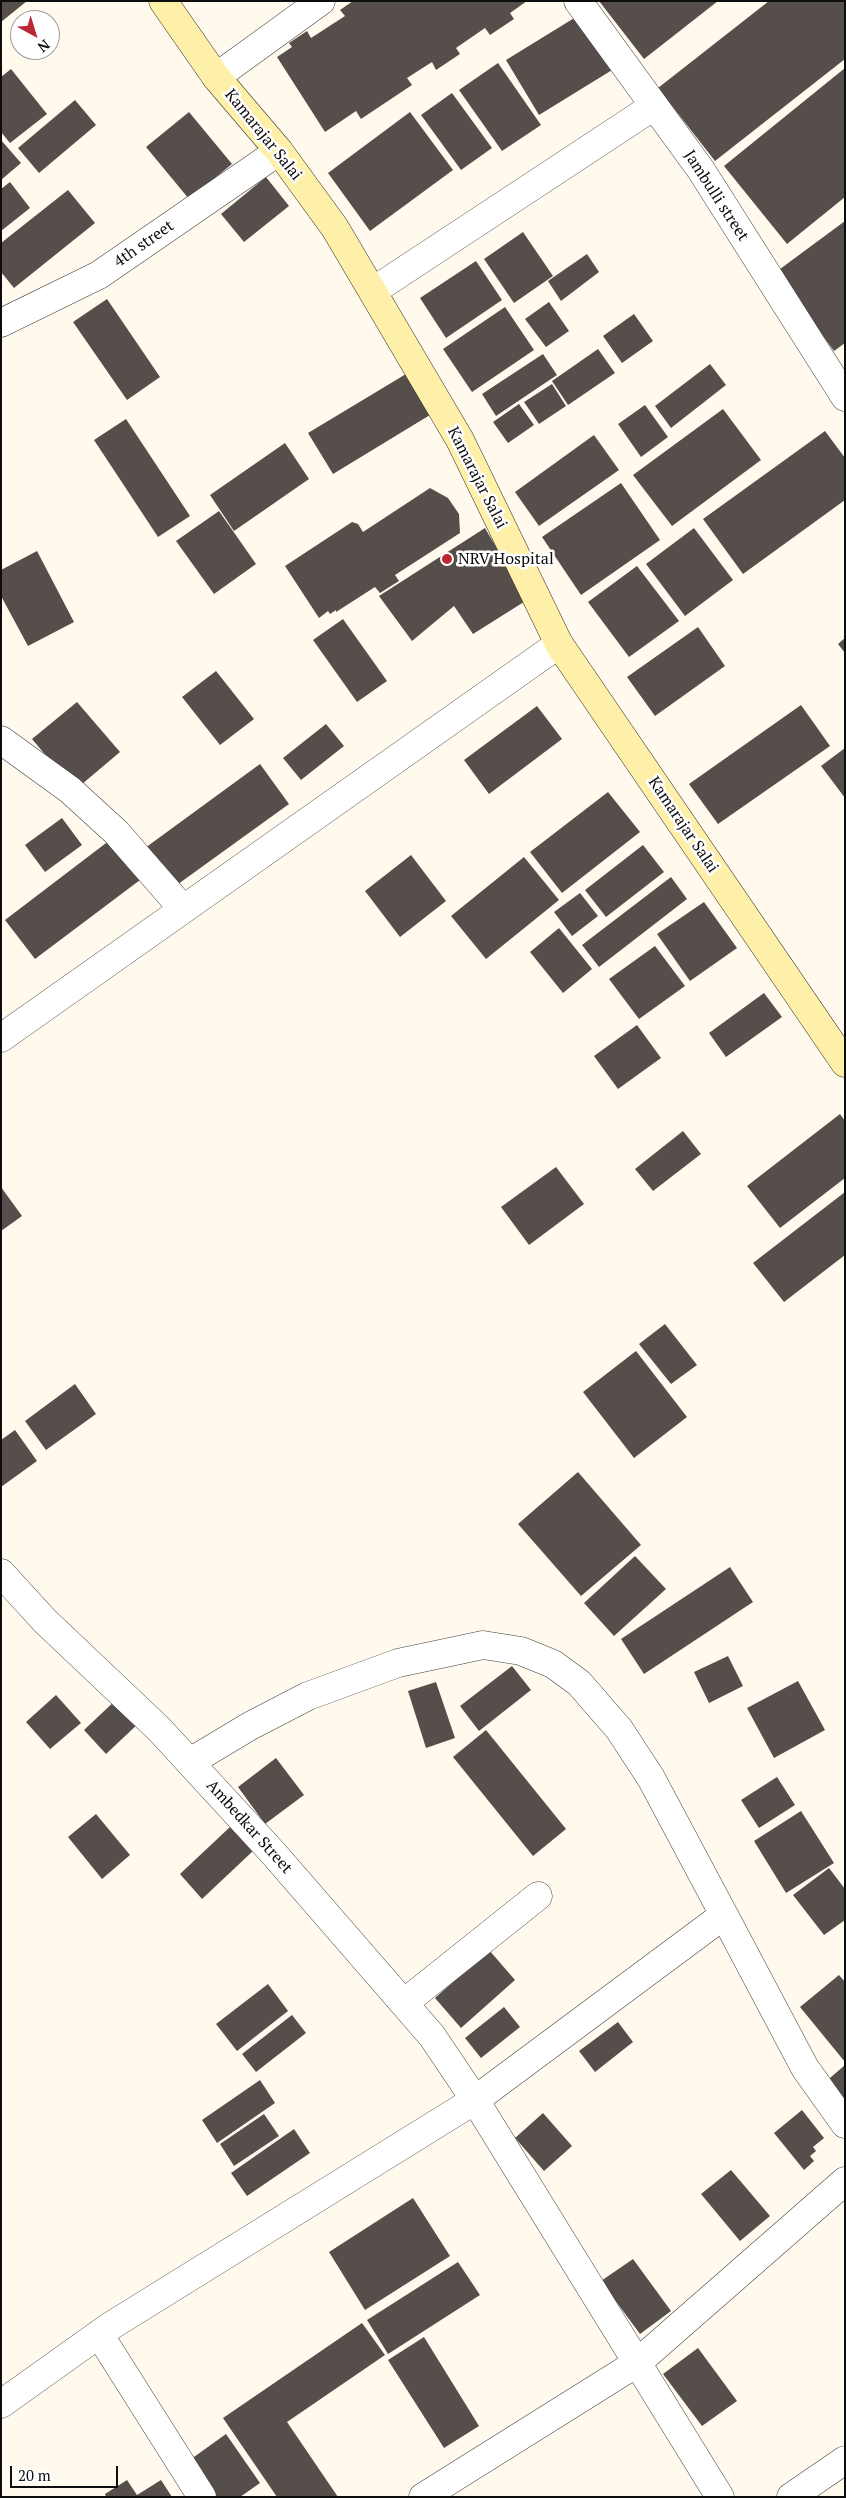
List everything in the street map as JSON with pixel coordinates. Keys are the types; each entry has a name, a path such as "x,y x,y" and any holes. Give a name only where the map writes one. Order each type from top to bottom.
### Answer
{"street":[{"name":"Kamarajar Salai","path":"163,1 216,77 279,151 334,228 460,440 559,644 845,1063"},
{"path":"216,77 321,1"},
{"name":"Jambulli street","path":"578,1 701,170 845,397"},
{"path":"373,291 654,106"},
{"name":"4th street","path":"1,323 99,275 279,151"},
{"path":"1,1038 559,644"},
{"path":"1,740 70,790 116,832 183,909"},
{"name":"Ambedkar Street","path":"1,1573 45,1621 159,1729 190,1762 432,2036 475,2100 720,2497"},
{"path":"190,1762 250,1726 308,1696 398,1663 483,1645 521,1651 553,1664 579,1682 619,1729 651,1778 805,2068 845,2124"},
{"path":"404,2003 538,1896"},
{"path":"1,2404 99,2334 475,2100 724,1915"},
{"path":"423,2497 637,2364 845,2181"},
{"path":"99,2334 202,2497"},
{"path":"791,2497 845,2460"}],"building":[{"path":"1,1 27,1 16,10 10,10 10,15 1,22"},
{"path":"353,1 527,1 510,13 514,19 490,35 485,28 456,48 460,54 436,70 432,62 407,78 412,85 361,119 356,111 325,132 277,57 292,47 289,43 307,31 311,38 345,16 340,10"},
{"path":"599,1 718,1 644,59"},
{"path":"769,1 845,1 845,59 715,161 658,88"},
{"path":"584,12 617,67 539,115 506,60"},
{"path":"498,63 541,125 502,151 459,90"},
{"path":"845,68 845,197 787,244 724,166"},
{"path":"11,69 47,114 10,143 1,132 1,77"},
{"path":"452,93 492,148 461,170 421,115"},
{"path":"75,100 96,125 39,173 18,148"},
{"path":"189,112 232,164 189,199 146,147"},
{"path":"410,112 453,170 370,231 328,173"},
{"path":"1,140 21,163 1,180"},
{"path":"266,177 289,206 244,242 221,214"},
{"path":"10,182 30,208 1,231 1,189"},
{"path":"68,190 95,223 14,288 1,272 1,243"},
{"path":"845,221 845,343 834,351 776,272"},
{"path":"523,232 553,276 514,303 484,259"},
{"path":"587,254 599,272 561,301 548,281"},
{"path":"476,261 502,300 446,338 420,298"},
{"path":"107,299 160,377 127,400 73,322"},
{"path":"549,302 569,331 546,347 525,319"},
{"path":"505,307 534,350 472,392 443,349"},
{"path":"634,314 653,341 622,363 603,336"},
{"path":"598,349 615,373 568,405 552,381"},
{"path":"543,354 557,375 496,416 482,394"},
{"path":"710,364 726,385 671,428 655,406"},
{"path":"406,374 430,415 333,474 308,433"},
{"path":"552,384 566,406 539,424 524,402"},
{"path":"519,404 534,425 508,443 493,422"},
{"path":"645,405 668,437 641,457 618,424"},
{"path":"723,409 761,460 672,526 633,475"},
{"path":"126,419 190,516 158,537 94,440"},
{"path":"825,431 845,458 845,500 743,574 703,519"},
{"path":"594,435 619,470 539,526 515,492"},
{"path":"285,443 309,479 234,531 210,495"},
{"path":"621,483 660,540 581,595 542,537"},
{"path":"430,488 448,498 459,514 460,533 395,575 399,581 380,593 375,587 336,612 336,610 330,614 328,611 319,618 285,566 352,522 358,524 363,532"},
{"path":"219,511 256,564 214,594 176,541"},
{"path":"485,528 527,600 473,634 454,606 412,641 379,596"},
{"path":"694,528 733,580 685,616 646,564"},
{"path":"37,551 74,622 28,646 1,596 1,570"},
{"path":"637,566 679,621 629,657 588,602"},
{"path":"343,619 387,681 357,702 313,640"},
{"path":"698,627 725,666 655,716 627,677"},
{"path":"845,638 845,653 838,644"},
{"path":"216,671 254,719 220,745 182,697"},
{"path":"77,702 120,752 75,790 32,739"},
{"path":"801,705 830,746 718,824 689,784"},
{"path":"537,706 562,739 489,794 464,760"},
{"path":"326,724 344,746 301,780 283,758"},
{"path":"845,748 845,798 821,766"},
{"path":"260,764 289,804 174,887 145,848"},
{"path":"608,792 640,832 562,893 530,852"},
{"path":"62,818 82,845 45,872 25,845"},
{"path":"110,840 140,880 35,959 5,920"},
{"path":"643,845 664,872 606,917 585,890"},
{"path":"411,855 446,901 400,937 365,891"},
{"path":"524,857 559,900 486,959 451,916"},
{"path":"671,877 687,899 599,967 582,945"},
{"path":"580,893 598,916 572,936 554,912"},
{"path":"704,902 737,948 690,981 657,934"},
{"path":"559,928 592,969 563,993 530,952"},
{"path":"655,946 685,986 639,1019 609,979"},
{"path":"764,993 782,1017 726,1057 709,1033"},
{"path":"637,1025 661,1058 618,1089 594,1056"},
{"path":"840,1114 845,1121 845,1178 780,1228 747,1186"},
{"path":"683,1131 701,1154 653,1191 635,1169"},
{"path":"556,1167 584,1204 529,1245 501,1207"},
{"path":"1,1187 22,1216 1,1231"},
{"path":"845,1192 845,1255 784,1302 753,1263"},
{"path":"665,1324 697,1365 671,1384 639,1344"},
{"path":"636,1351 687,1417 634,1458 583,1392"},
{"path":"75,1384 96,1414 46,1450 25,1421"},
{"path":"15,1430 37,1461 1,1487 1,1440"},
{"path":"578,1472 641,1545 581,1596 518,1524"},
{"path":"635,1556 666,1589 614,1636 584,1603"},
{"path":"730,1567 753,1602 644,1674 621,1639"},
{"path":"728,1656 743,1686 709,1703 694,1672"},
{"path":"512,1666 531,1690 479,1731 460,1706"},
{"path":"798,1681 825,1730 774,1758 747,1708"},
{"path":"436,1682 455,1738 426,1748 408,1691"},
{"path":"56,1695 81,1723 50,1749 26,1722"},
{"path":"118,1698 140,1722 106,1754 84,1730"},
{"path":"486,1730 566,1829 533,1856 453,1757"},
{"path":"276,1758 304,1795 265,1824 238,1787"},
{"path":"777,1777 795,1805 759,1828 741,1800"},
{"path":"801,1811 834,1863 786,1893 754,1841"},
{"path":"96,1814 130,1855 102,1879 68,1837"},
{"path":"230,1827 253,1851 202,1899 180,1874"},
{"path":"829,1868 845,1889 845,1920 824,1935 793,1895"},
{"path":"489,1950 515,1980 461,2028 435,1998"},
{"path":"839,1975 845,1982 845,2062 800,2007"},
{"path":"268,1984 288,2011 237,2051 216,2024"},
{"path":"504,2007 520,2027 481,2058 465,2038"},
{"path":"292,2015 306,2033 256,2072 242,2054"},
{"path":"618,2022 633,2042 595,2072 579,2051"},
{"path":"845,2065 845,2109 823,2084"},
{"path":"260,2080 275,2103 217,2143 202,2120"},
{"path":"802,2110 824,2138 813,2147 816,2151 810,2156 814,2161 804,2170 774,2133"},
{"path":"543,2113 572,2146 544,2171 515,2138"},
{"path":"264,2114 279,2136 234,2166 220,2144"},
{"path":"294,2129 310,2153 247,2196 231,2173"},
{"path":"731,2170 770,2216 740,2241 701,2194"},
{"path":"413,2198 450,2256 365,2310 329,2252"},
{"path":"633,2259 671,2311 640,2334 601,2281"},
{"path":"458,2262 480,2295 388,2354 367,2320"},
{"path":"362,2323 385,2355 287,2422 338,2497 277,2497 223,2418"},
{"path":"424,2337 479,2426 444,2448 388,2360"},
{"path":"698,2348 737,2401 702,2426 663,2374"},
{"path":"226,2434 260,2483 240,2497 211,2497 187,2462"},
{"path":"127,2480 137,2495 161,2480 172,2497 106,2497 105,2494"}],"place":[{"name":"NRV Hospital","path":"447,559"}]}
